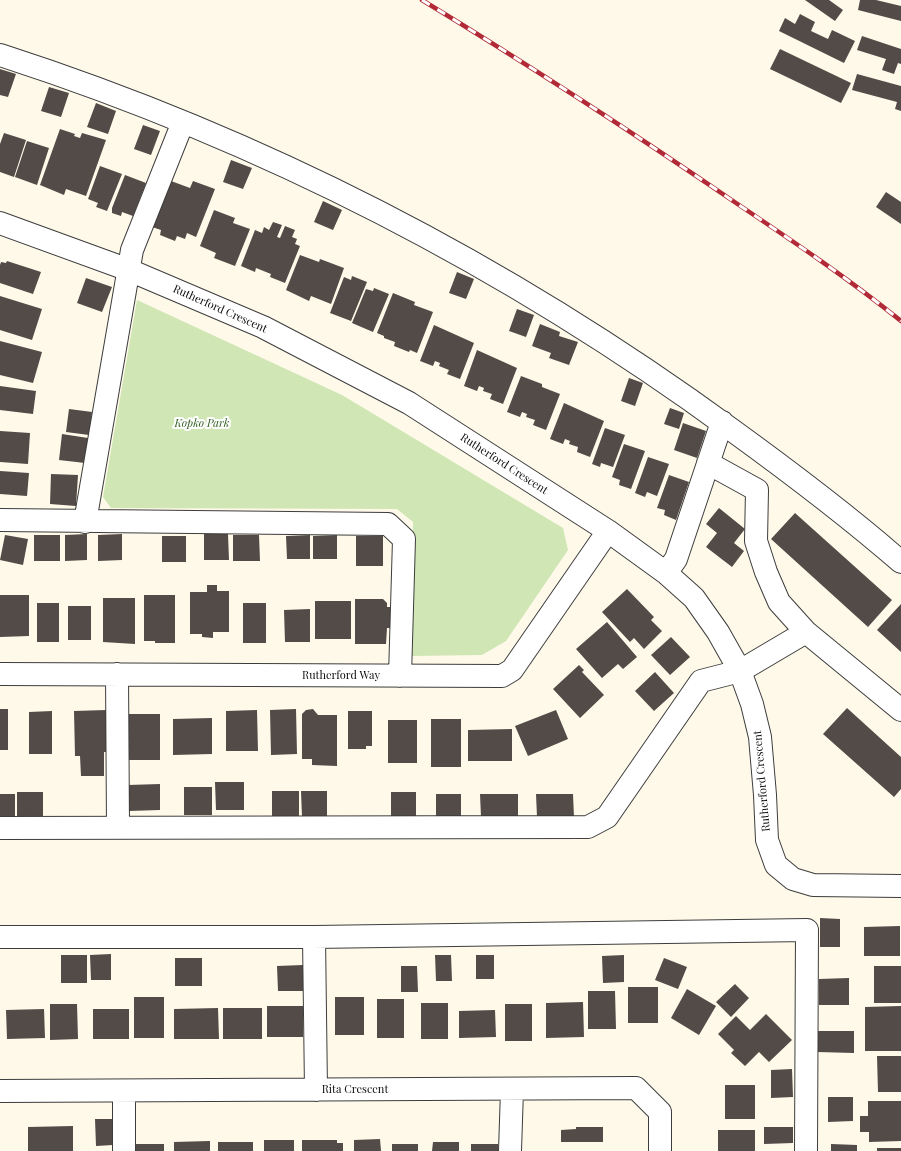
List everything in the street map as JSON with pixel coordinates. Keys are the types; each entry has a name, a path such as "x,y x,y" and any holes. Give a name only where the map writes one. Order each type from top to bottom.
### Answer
{"street":[{"path":"0,55 55,73 183,122 268,158 418,232 494,274 574,322 639,364 722,422 825,500 901,562"},
{"path":"85,522 132,250 183,122"},
{"name":"Rutherford Crescent","path":"0,223 129,270 263,327 409,404 608,531 666,573 694,598 718,632 740,671 752,704 760,737 767,840 776,865 793,879 813,885 901,886"},
{"path":"666,573 676,559 722,422"},
{"path":"708,463 758,490 756,541 766,572 779,602 806,632 901,710"},
{"path":"0,520 388,524 404,539 400,676"},
{"name":"Rutherford Way","path":"0,674 502,676 512,670 608,531"},
{"path":"0,828 588,827 607,817 701,681 740,671 806,632"},
{"path":"118,674 118,827"},
{"path":"0,937 314,938 807,930 806,1151"},
{"path":"314,938 316,1090"},
{"name":"Rita Crescent","path":"0,1091 124,1092 636,1088 660,1112 660,1151"},
{"path":"510,1151 512,1090"},
{"path":"124,1092 124,1151"}],"green space":[{"name":"Kopko Park","path":"137,300 342,395 563,528 568,550 506,641 482,655 411,656 413,522 397,509 111,508 103,497"}],"building":[{"path":"805,0 829,0 843,10 835,21"},
{"path":"860,0 876,0 901,6 901,21 858,10"},
{"path":"800,14 815,22 811,31 828,39 832,30 855,41 844,63 779,31 785,18 795,24"},
{"path":"862,36 901,49 901,64 898,63 894,74 882,70 886,59 857,50"},
{"path":"780,49 851,83 841,103 770,69"},
{"path":"0,69 16,74 8,97 0,95"},
{"path":"857,74 901,86 901,111 895,109 897,102 852,90"},
{"path":"49,87 69,93 61,117 41,111"},
{"path":"96,103 116,111 108,134 87,127"},
{"path":"143,125 160,131 151,155 134,149"},
{"path":"60,129 75,134 74,136 80,138 82,133 106,140 86,196 66,189 64,195 40,185"},
{"path":"4,133 26,140 14,177 0,172 0,144"},
{"path":"27,141 49,148 37,185 15,177"},
{"path":"231,160 252,168 243,189 223,182"},
{"path":"100,166 122,174 107,211 96,207 98,203 88,199"},
{"path":"125,175 146,183 133,216 122,212 121,216 112,213 112,208"},
{"path":"171,181 190,188 193,181 215,189 196,237 187,233 185,239 177,236 175,241 160,235 161,230 152,227"},
{"path":"886,192 901,202 901,224 876,207"},
{"path":"323,201 342,210 333,230 314,222"},
{"path":"214,210 235,218 233,223 250,229 235,266 214,258 216,253 200,246"},
{"path":"273,222 282,225 277,237 280,238 285,226 295,230 292,237 297,239 295,244 300,246 285,283 270,277 271,274 256,268 255,272 241,266 255,230 262,233 264,227 269,230"},
{"path":"300,255 319,262 320,259 344,268 331,304 311,296 309,301 286,290"},
{"path":"7,261 41,272 33,294 0,283 0,265 1,262 6,263"},
{"path":"457,272 474,279 466,299 449,293"},
{"path":"352,276 367,282 351,321 330,313 344,277 351,280"},
{"path":"86,278 112,287 102,312 77,303"},
{"path":"374,288 389,294 373,332 352,323 366,289 373,291"},
{"path":"393,293 415,302 414,305 433,312 417,353 410,350 409,352 394,346 395,342 384,338 384,336 377,333"},
{"path":"0,296 42,309 32,340 0,330"},
{"path":"517,309 534,315 526,337 509,331"},
{"path":"540,324 560,332 559,336 578,342 569,365 549,358 551,353 532,346"},
{"path":"434,325 474,343 460,379 447,374 449,370 439,366 440,363 435,361 433,366 420,361"},
{"path":"0,341 42,352 33,383 0,375"},
{"path":"477,350 517,368 503,404 490,399 492,394 483,391 484,388 479,386 477,391 464,386"},
{"path":"521,376 542,384 542,387 560,394 546,430 533,425 535,420 526,417 527,414 522,412 520,417 507,412"},
{"path":"629,378 643,383 635,406 621,401"},
{"path":"0,386 36,391 33,414 0,410"},
{"path":"564,403 604,421 590,457 577,452 578,447 569,444 570,441 565,439 563,444 550,439"},
{"path":"670,408 684,413 679,429 664,424"},
{"path":"69,409 92,412 89,435 66,432"},
{"path":"683,423 706,431 697,458 674,450"},
{"path":"605,428 625,435 613,467 601,463 600,467 592,464"},
{"path":"0,431 30,433 28,464 0,462"},
{"path":"62,434 88,438 85,463 59,460"},
{"path":"624,444 645,451 631,489 619,485 620,480 612,477"},
{"path":"648,457 669,464 657,496 647,492 645,497 635,493"},
{"path":"0,471 29,473 27,496 0,494"},
{"path":"51,474 78,475 76,506 50,504"},
{"path":"669,475 689,482 676,520 664,515 665,510 657,508"},
{"path":"719,508 745,529 734,543 744,551 732,567 706,547 717,533 706,524"},
{"path":"795,513 892,600 868,627 771,539"},
{"path":"87,534 87,560 65,561 65,535"},
{"path":"122,534 122,560 98,561 98,535"},
{"path":"204,534 228,534 229,560 204,560"},
{"path":"5,535 28,539 23,565 0,560"},
{"path":"34,535 60,535 60,561 34,561"},
{"path":"233,535 259,535 260,561 233,561"},
{"path":"310,535 310,559 287,559 286,536"},
{"path":"337,535 337,559 313,559 313,536"},
{"path":"162,536 186,536 186,562 162,562"},
{"path":"356,536 383,536 383,566 356,566"},
{"path":"207,585 217,585 217,591 229,591 229,632 213,632 213,638 202,637 202,634 190,634 190,592 207,592"},
{"path":"627,589 654,617 651,620 662,631 644,649 634,638 630,642 602,612"},
{"path":"0,595 29,595 29,636 0,637"},
{"path":"144,595 175,595 175,643 155,643 155,641 144,641"},
{"path":"103,598 135,598 135,644 103,642"},
{"path":"355,599 383,599 387,603 387,607 392,607 392,628 387,628 386,644 355,644"},
{"path":"315,601 351,601 351,639 315,639"},
{"path":"37,603 59,603 59,642 37,642"},
{"path":"243,603 266,603 266,643 243,643"},
{"path":"901,604 901,652 877,630"},
{"path":"68,606 91,606 91,640 68,640"},
{"path":"310,609 310,642 285,642 284,610"},
{"path":"607,622 637,657 623,669 618,664 602,678 576,649"},
{"path":"671,637 690,657 670,675 651,655"},
{"path":"579,665 584,670 582,672 604,695 580,718 553,689"},
{"path":"655,672 674,693 654,711 635,691"},
{"path":"847,708 901,757 901,789 894,797 823,734"},
{"path":"0,709 8,709 8,750 0,750"},
{"path":"296,709 297,754 271,755 270,710"},
{"path":"313,709 318,715 337,715 337,766 312,765 312,759 302,759 302,714 306,710"},
{"path":"106,710 106,752 104,752 104,776 81,776 80,756 75,756 74,711"},
{"path":"257,710 258,751 226,751 226,711"},
{"path":"556,710 568,739 528,756 515,726"},
{"path":"52,711 52,754 29,754 29,712"},
{"path":"348,711 372,711 372,746 366,746 366,749 348,749"},
{"path":"127,714 160,714 160,760 128,760"},
{"path":"212,718 212,754 173,755 173,719"},
{"path":"431,719 461,719 461,767 431,767"},
{"path":"388,720 417,720 417,763 388,763"},
{"path":"512,729 512,761 468,761 468,730"},
{"path":"215,782 244,782 244,810 216,810"},
{"path":"160,784 160,810 129,811 128,785"},
{"path":"184,787 212,787 212,815 184,815"},
{"path":"272,791 299,791 299,817 272,817"},
{"path":"301,791 327,791 327,817 302,817"},
{"path":"17,792 43,792 43,818 17,818"},
{"path":"391,792 416,792 416,818 391,818"},
{"path":"0,794 15,794 15,818 0,818"},
{"path":"436,794 461,794 461,817 436,818"},
{"path":"480,794 518,794 518,817 481,817"},
{"path":"536,794 573,794 574,817 537,817"},
{"path":"820,918 840,919 840,947 820,947"},
{"path":"900,926 900,956 864,956 864,927"},
{"path":"111,954 111,980 91,980 90,955"},
{"path":"61,955 87,955 87,983 61,983"},
{"path":"435,955 451,955 452,981 436,981"},
{"path":"476,955 494,955 494,979 476,979"},
{"path":"624,955 624,982 603,983 602,956"},
{"path":"175,958 202,958 202,986 175,986"},
{"path":"664,958 687,967 678,989 655,980"},
{"path":"303,965 304,991 278,991 277,966"},
{"path":"401,966 417,966 418,992 401,992"},
{"path":"874,966 901,966 901,1003 874,1003"},
{"path":"849,978 849,1005 819,1005 819,979"},
{"path":"735,984 749,998 731,1017 716,1002"},
{"path":"628,987 658,987 658,1023 628,1023"},
{"path":"687,989 716,1006 699,1035 671,1018"},
{"path":"588,991 615,991 616,1029 588,1029"},
{"path":"134,997 164,997 164,1038 134,1038"},
{"path":"335,997 364,997 364,1035 335,1035"},
{"path":"377,999 404,999 404,1038 377,1038"},
{"path":"583,1002 584,1037 546,1038 546,1003"},
{"path":"421,1003 448,1003 448,1039 421,1039"},
{"path":"50,1004 77,1004 78,1039 50,1040"},
{"path":"505,1004 532,1004 532,1041 505,1041"},
{"path":"267,1006 303,1006 303,1037 267,1037"},
{"path":"901,1006 901,1051 865,1051 865,1007"},
{"path":"218,1008 219,1039 174,1039 174,1009"},
{"path":"223,1008 262,1008 262,1039 223,1039"},
{"path":"44,1009 45,1038 7,1039 6,1010"},
{"path":"93,1009 129,1009 129,1039 93,1039"},
{"path":"495,1010 496,1037 459,1038 459,1011"},
{"path":"766,1014 792,1040 769,1062 759,1052 745,1066 731,1053 734,1050 718,1034 736,1016 750,1030"},
{"path":"817,1031 854,1031 854,1053 817,1052"},
{"path":"877,1056 901,1056 901,1092 878,1092"},
{"path":"792,1069 793,1097 771,1098 771,1070"},
{"path":"725,1085 755,1085 755,1119 725,1119"},
{"path":"828,1097 853,1097 853,1121 828,1122"},
{"path":"868,1101 901,1101 901,1141 869,1142 869,1132 860,1132 860,1116 868,1116"},
{"path":"95,1119 112,1119 113,1145 96,1146"},
{"path":"73,1126 73,1151 28,1151 28,1127"},
{"path":"576,1127 603,1127 603,1142 561,1142 561,1130 576,1129"},
{"path":"764,1127 793,1127 793,1143 764,1144"},
{"path":"718,1130 755,1130 755,1151 718,1151"},
{"path":"380,1139 381,1151 354,1151 354,1140"},
{"path":"264,1140 294,1140 294,1151 264,1151"},
{"path":"302,1140 337,1140 337,1143 343,1143 343,1151 302,1151"},
{"path":"210,1141 210,1151 174,1151 174,1142"},
{"path":"218,1142 253,1142 253,1151 218,1151"},
{"path":"433,1142 459,1142 459,1151 432,1151"},
{"path":"135,1144 164,1144 164,1151 136,1151"},
{"path":"392,1144 418,1144 418,1151 392,1151"},
{"path":"471,1144 498,1144 498,1151 471,1151"},
{"path":"831,1144 857,1145 857,1151 831,1151"},
{"path":"877,1148 901,1148 901,1151 877,1151"}],"railway":[{"path":"422,0 582,100 661,152 821,261 901,321"}]}
